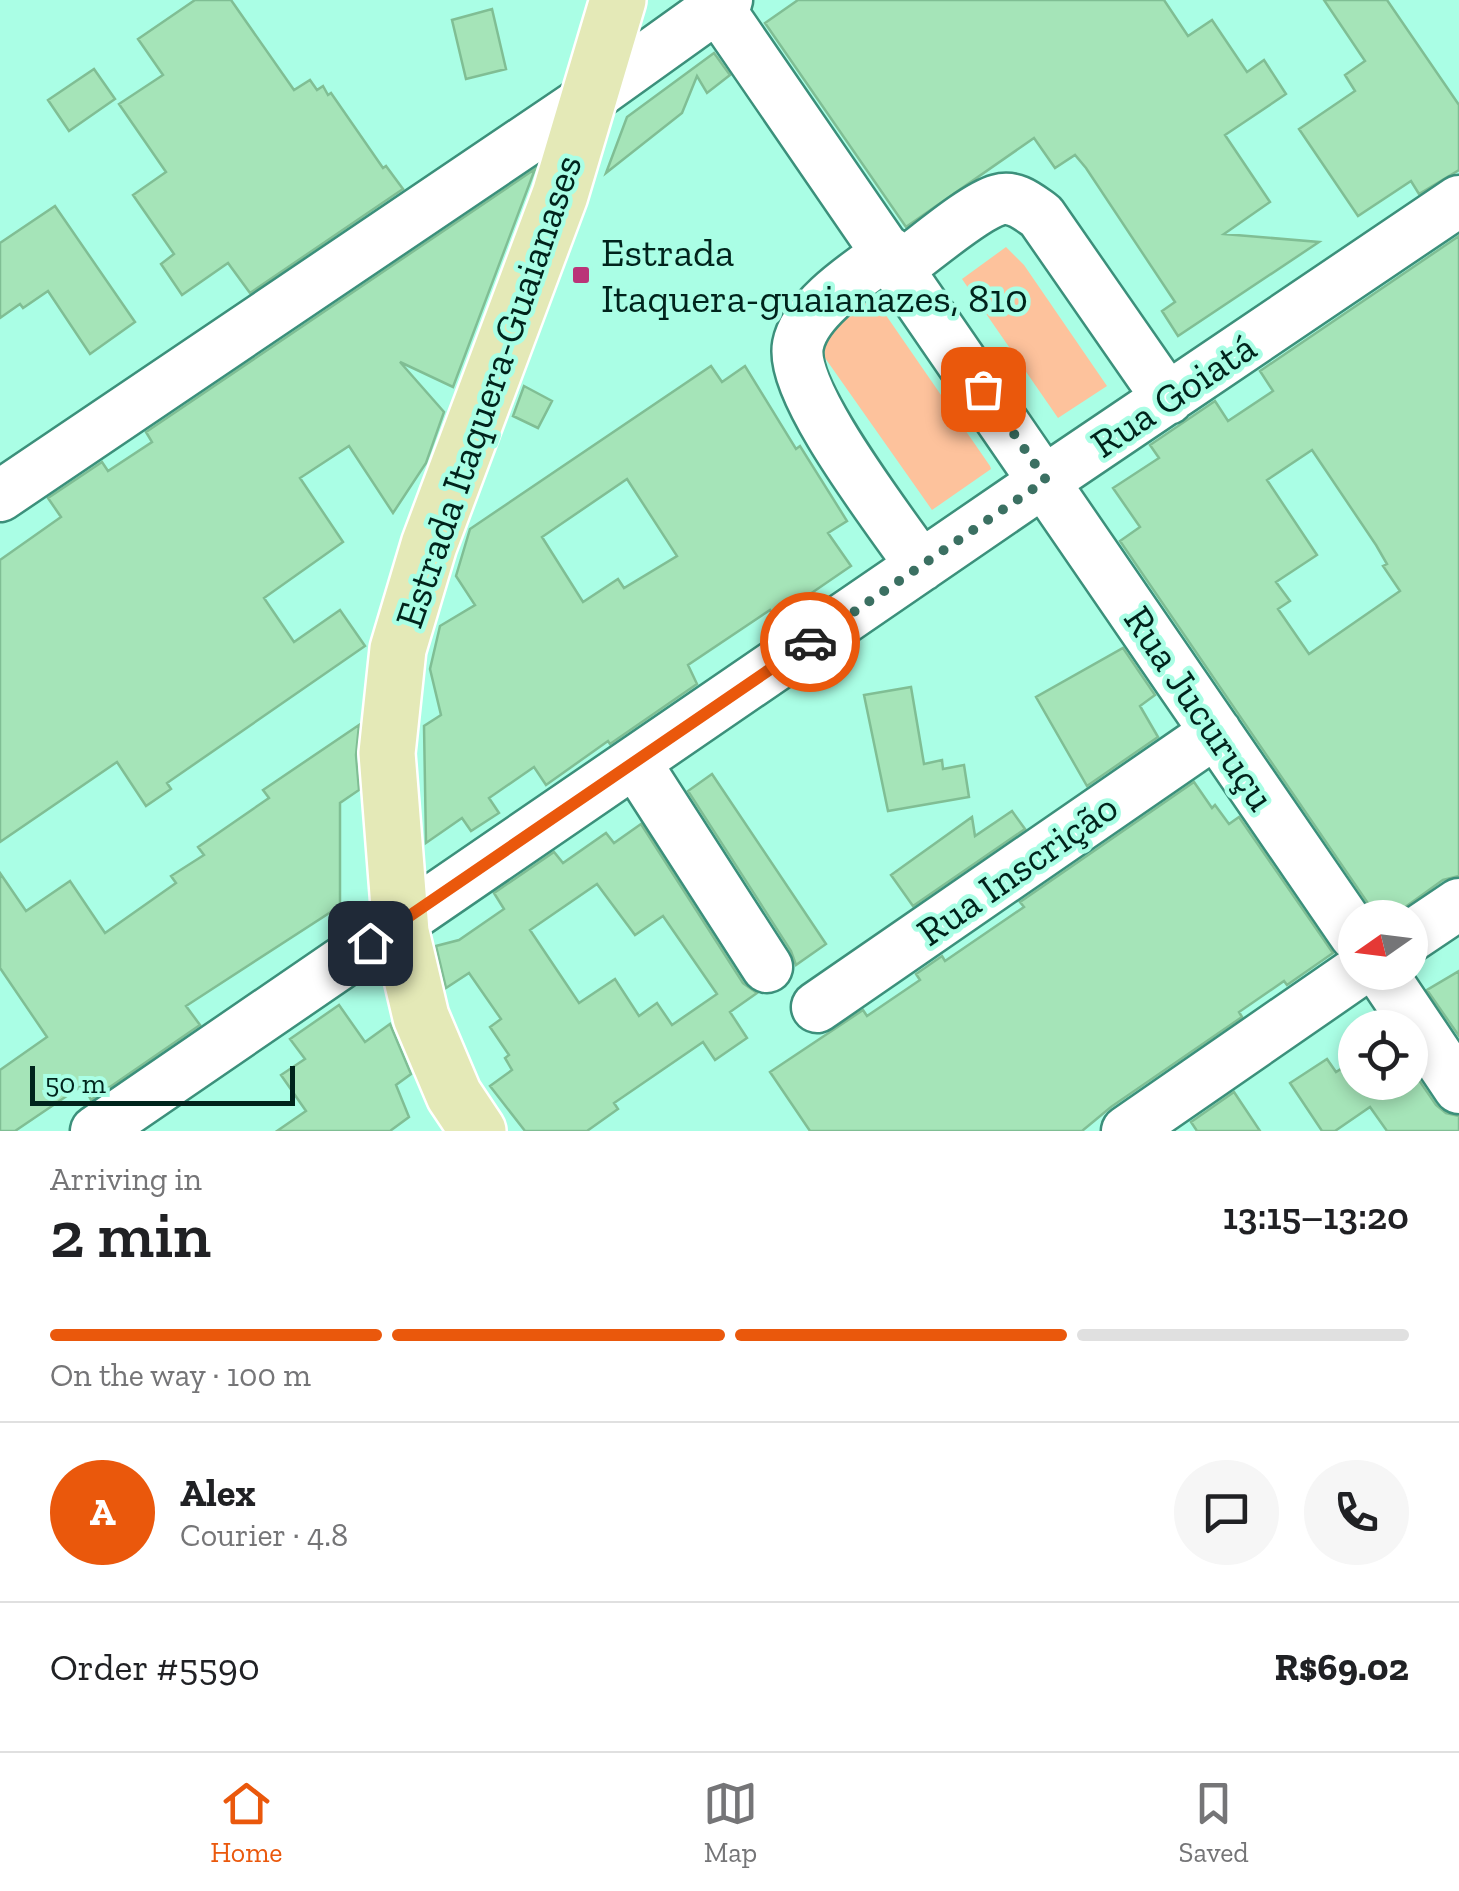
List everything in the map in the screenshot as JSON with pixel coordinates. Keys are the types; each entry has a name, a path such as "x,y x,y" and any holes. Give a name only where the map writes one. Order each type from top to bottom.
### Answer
{"main road":[{"name":"Estrada Itaquera-Guaianases","path":"478,1131 454,1095 422,1018 401,922 387,754 398,649 428,545 560,195 618,0"}],"street":[{"path":"0,496 588,99 719,2 894,260"},
{"path":"921,566 818,415 803,374 798,346 811,317 850,281 1000,199 1020,201 1041,216 1168,399"},
{"name":"Rua Goiatá","path":"96,1131 1459,201"},
{"name":"Rua Jucuruçu","path":"894,260 1338,910"},
{"name":"Rua Inscrição","path":"818,1006 1216,732"},
{"path":"634,762 767,968"},
{"path":"1428,925 1459,904"},
{"path":"1127,1131 1338,985"},
{"path":"1393,990 1459,1088"}],"shaded area":[{"path":"1006,247 1024,265 1107,386 1058,418 962,279"},
{"path":"872,295 991,469 932,510 811,338"}],"building":[{"path":"195,0 231,0 294,90 310,80 317,90 323,86 328,95 331,93 383,168 386,166 403,189 250,293 228,263 182,295 161,264 174,254 133,195 166,172 119,104 163,75 138,39"},
{"path":"798,0 1164,0 1188,36 1212,20 1247,72 1264,60 1286,94 1225,135 1270,202 1224,234 1319,242 1178,336 1162,311 1175,302 1086,168 1075,155 1055,168 1034,138 906,227 765,23"},
{"path":"1324,0 1387,0 1459,105 1459,170 1419,194 1411,181 1358,216 1299,129 1355,91 1345,75 1365,61"},
{"path":"492,9 506,69 466,79 452,20"},
{"path":"714,53 730,75 707,93 697,76 682,113 606,173 627,117"},
{"path":"94,69 115,99 69,131 48,100"},
{"path":"535,169 453,387 400,362 444,412 426,463 393,513 349,446 300,478 343,542 264,598 294,642 340,610 365,646 167,783 171,789 146,806 117,762 0,842 0,560 61,517 48,498 102,462 108,471 152,442 146,432"},
{"path":"55,206 135,322 90,354 48,291 0,318 0,243"},
{"path":"1459,236 1459,876 1443,880 1415,900 1366,900 1120,541 1140,527 1113,488 1159,458 1150,445 1215,401 1228,421 1273,391 1260,371","holes":["1312,450 1387,564 1383,566 1400,591 1309,654 1278,609 1290,601 1276,582 1317,555 1267,480"]},
{"path":"711,366 722,382 745,366 796,449 800,446 847,521 828,533 851,566 775,618 770,610 688,665 697,684 610,744 608,741 546,785 534,767 489,798 499,813 471,831 462,818 426,843 424,726 441,715 430,669 440,626 475,605 456,576 470,529","holes":["627,479 677,556 624,588 618,579 583,602 542,537"]},
{"path":"524,386 552,401 538,428 513,416"},
{"path":"1123,648 1155,695 1140,706 1158,737 1087,786 1036,697"},
{"path":"911,687 924,764 942,760 943,769 964,765 969,797 888,811 864,695"},
{"path":"359,725 359,790 340,803 340,906 186,1006 200,1025 91,1100 83,1085 15,1131 0,1131 0,1070 47,1037 0,968 0,873 26,911 70,881 105,933 176,883 171,876 204,855 198,847 269,798 263,790"},
{"path":"712,774 826,944 796,965 791,951 688,791"},
{"path":"1194,782 1229,824 1239,817 1333,953 1239,1012 1242,1017 1082,1131 810,1131 770,1072 863,1010 867,1016 920,980 916,974 942,956 945,961 1024,907 1020,902"},
{"path":"1012,811 1025,829 913,906 891,875 972,817 975,836"},
{"path":"641,824 743,983 757,993 730,1012 747,1038 715,1060 703,1042 614,1103 618,1109 587,1131 525,1131 490,1086 512,1070 505,1058 509,1055 490,1027 501,1019 469,973 446,988 436,946 459,940 504,909 494,893 554,852 563,863 606,833 614,843","holes":["597,884 635,935 663,916 717,994 672,1025 657,1003 639,1016 615,979 579,1003 530,930"]},
{"path":"1459,971 1459,1036 1427,990"},
{"path":"339,1005 365,1042 390,1024 411,1074 396,1085 409,1117 390,1131 277,1131 306,1111 281,1075 305,1059 290,1039"},
{"path":"1327,1059 1338,1071 1338,1100 1428,1100 1428,1093 1446,1113 1459,1116 1459,1131 1387,1131 1370,1107 1335,1131 1322,1131 1290,1083"},
{"path":"1234,1092 1260,1131 1197,1131 1191,1122"}],"way so far":[{"path":"810,642 1046,480 983,389"}],"place":[{"name":"Estrada Itaquera-guaianazes, 810","path":"581,275"}],"route":[{"path":"370,943 810,642"}]}
